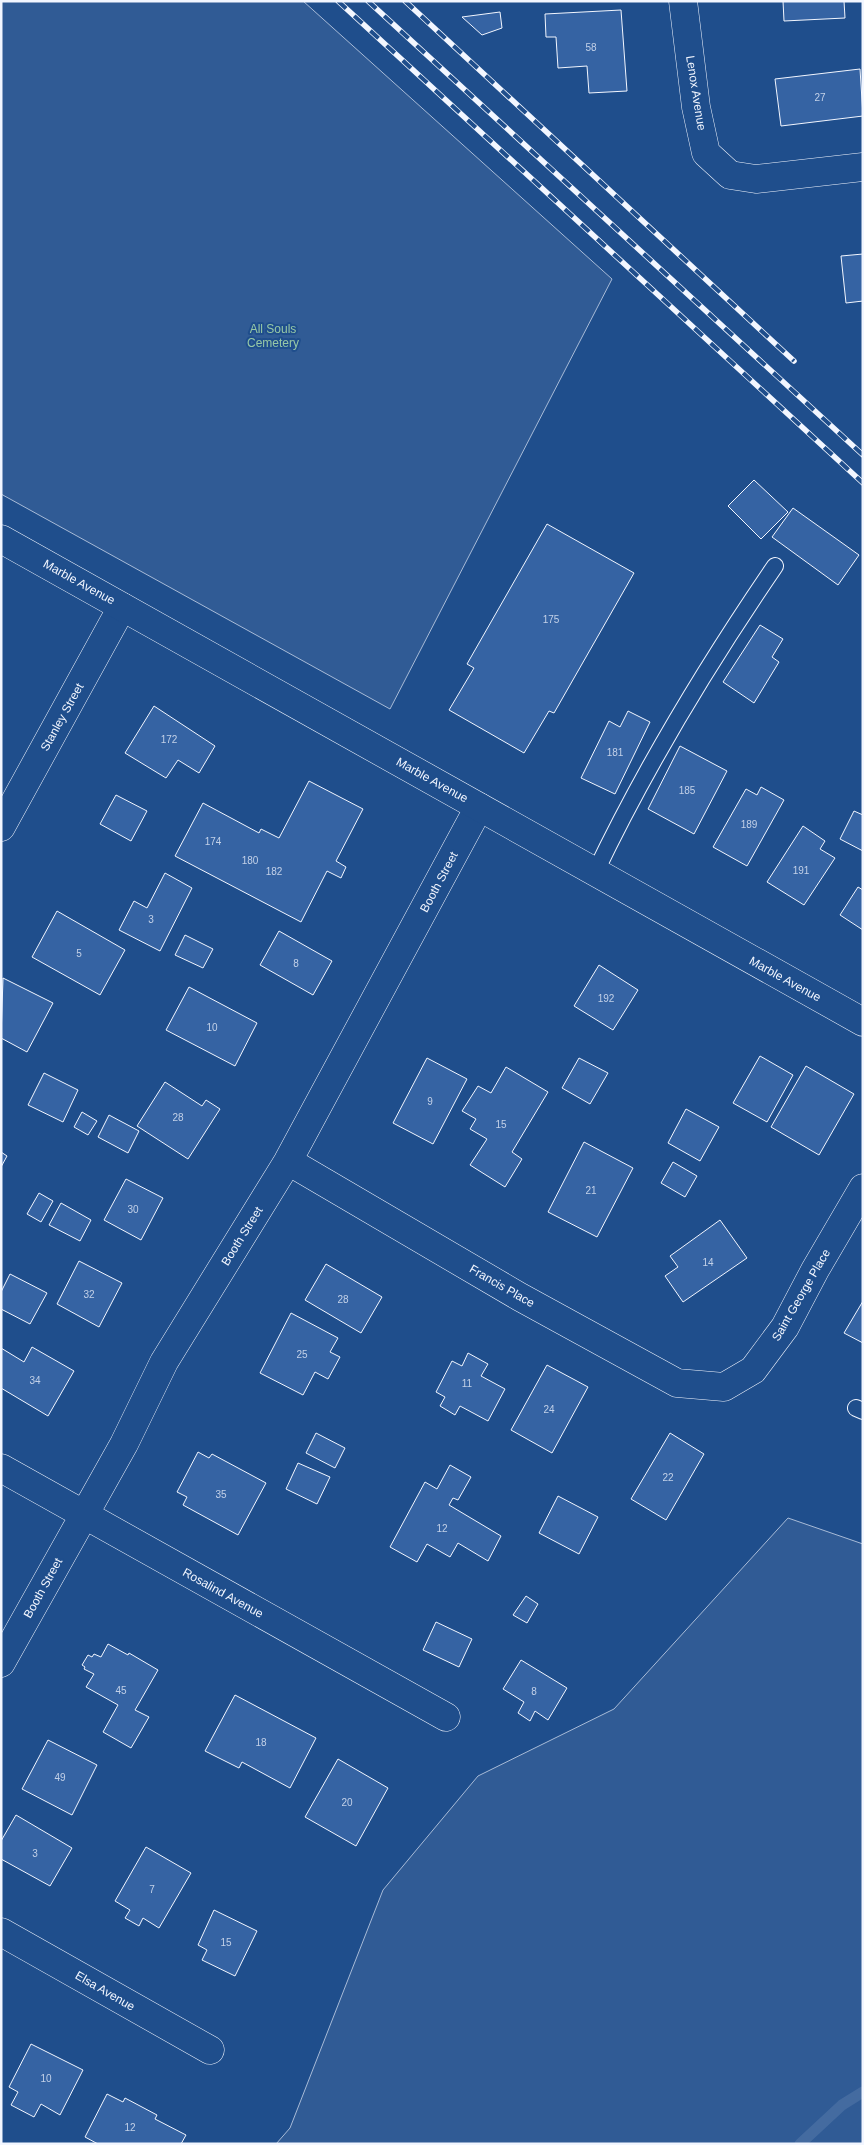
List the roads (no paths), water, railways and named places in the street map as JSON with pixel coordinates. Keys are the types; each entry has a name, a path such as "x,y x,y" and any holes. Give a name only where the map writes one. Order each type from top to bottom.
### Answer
{"street":[{"name":"Lenox Avenue","path":"683,1 696,107 706,153 730,174 756,179 863,167"},
{"name":"Marble Avenue","path":"1,539 595,874 862,1021"},
{"name":"Stanley Street","path":"1,828 122,606"},
{"name":"Booth Street","path":"1,1663 124,1444 164,1362 288,1161 479,807"},
{"name":"Francis Place","path":"288,1161 520,1297 677,1383 724,1387"},
{"name":"Saint George Place","path":"724,1387 753,1370 785,1327 815,1270 863,1188"},
{"name":"Rosalind Avenue","path":"1,1468 446,1718"},
{"name":"Elsa Avenue","path":"1,1932 210,2050"}],"lane":[{"path":"595,874 642,779 736,623 775,566"}],"waterway":[{"path":"800,2144 842,2105 863,2092"}],"railway":[{"path":"338,1 863,483"},
{"path":"368,1 863,455"},
{"path":"405,1 794,361"}],"park label":[{"name":"All Souls Cemetery","path":"273,336"}]}
